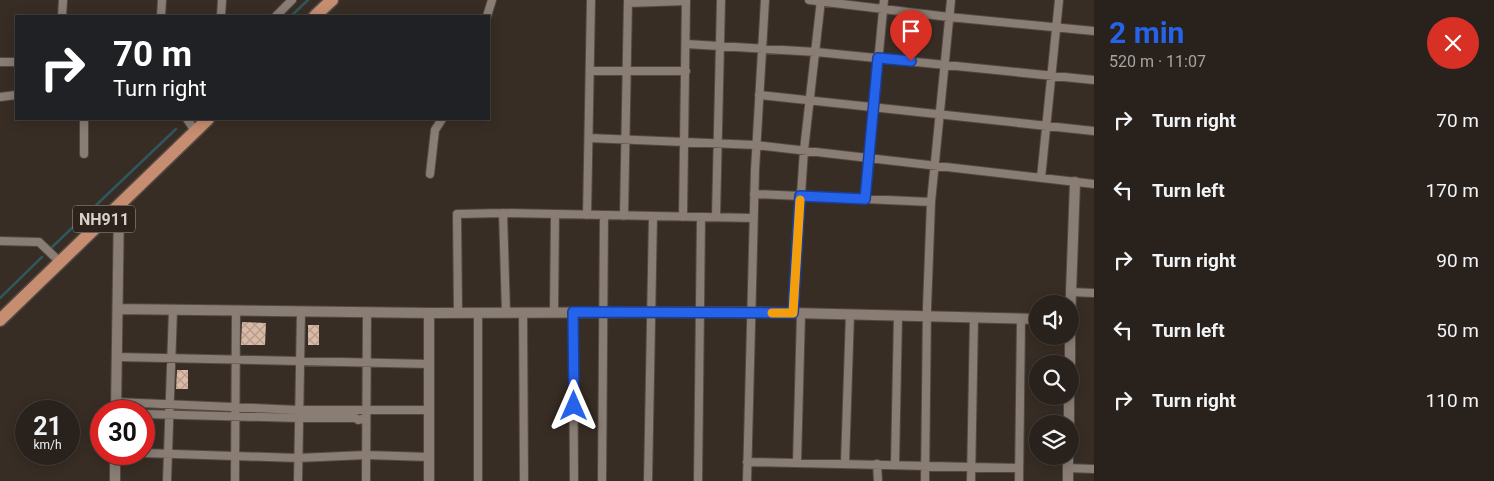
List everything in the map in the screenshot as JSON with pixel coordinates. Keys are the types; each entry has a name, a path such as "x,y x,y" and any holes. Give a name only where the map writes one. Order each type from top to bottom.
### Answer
{"highway":[{"path":"316,15 332,0"},
{"name":"NH911","path":"0,320 207,120"}],"street":[{"path":"62,15 63,0"},
{"path":"162,0 162,15"},
{"path":"221,15 222,0"},
{"path":"277,15 292,0"},
{"path":"487,15 492,0"},
{"path":"587,215 591,0"},
{"path":"624,216 628,1 686,0 683,217"},
{"path":"716,217 721,0"},
{"path":"747,481 753,218 765,0"},
{"path":"809,0 1094,32"},
{"path":"797,462 797,313 800,196 820,0"},
{"path":"865,199 884,0"},
{"path":"925,481 926,316 931,202 951,0"},
{"path":"1041,178 1059,0"},
{"path":"686,44 761,47 1094,80"},
{"path":"0,62 15,62"},
{"path":"590,71 686,72"},
{"path":"0,96 15,94"},
{"path":"759,95 810,99 939,116 1094,131"},
{"path":"84,120 84,154"},
{"path":"188,120 195,131"},
{"path":"430,174 435,130 441,120"},
{"path":"589,138 756,144 1094,184"},
{"path":"1075,182 1070,292 1094,293"},
{"path":"754,194 931,202"},
{"path":"116,400 119,205"},
{"path":"458,313 457,214 503,213 753,218"},
{"path":"503,213 506,312"},
{"path":"554,312 555,214"},
{"path":"602,481 604,215"},
{"path":"648,481 653,216"},
{"path":"698,481 701,217"},
{"path":"0,241 39,242 60,262"},
{"path":"118,309 429,313 751,312 1029,318"},
{"path":"167,481 173,310"},
{"path":"235,481 236,310"},
{"path":"298,481 301,311"},
{"path":"366,481 367,312"},
{"path":"478,312 478,481"},
{"path":"523,312 524,481"},
{"path":"573,312 574,481"},
{"path":"428,481 429,313"},
{"path":"845,463 850,314"},
{"path":"895,464 898,315"},
{"path":"971,481 974,317"},
{"path":"1019,481 1021,318"},
{"path":"117,357 429,364"},
{"path":"155,406 299,414 366,414 429,410"},
{"path":"155,414 235,412"},
{"path":"155,453 298,458 366,455 429,457"},
{"path":"747,462 1019,468"},
{"path":"877,464 878,481"},
{"path":"114,481 115,465"},
{"path":"1068,481 1068,468 1094,469"}],"building":[{"path":"242,322 266,323 265,345 241,345"},
{"path":"308,325 319,325 319,345 308,345"},
{"path":"177,370 188,370 188,389 176,389"}],"waterway":[{"path":"292,15 308,0"},
{"path":"50,249 176,129"},
{"path":"0,298 42,257"}],"slow traffic":[{"path":"772,313 793,313 800,200"}],"route":[{"path":"574,406 573,312 793,313 800,196 865,199 878,58 911,61"}]}
